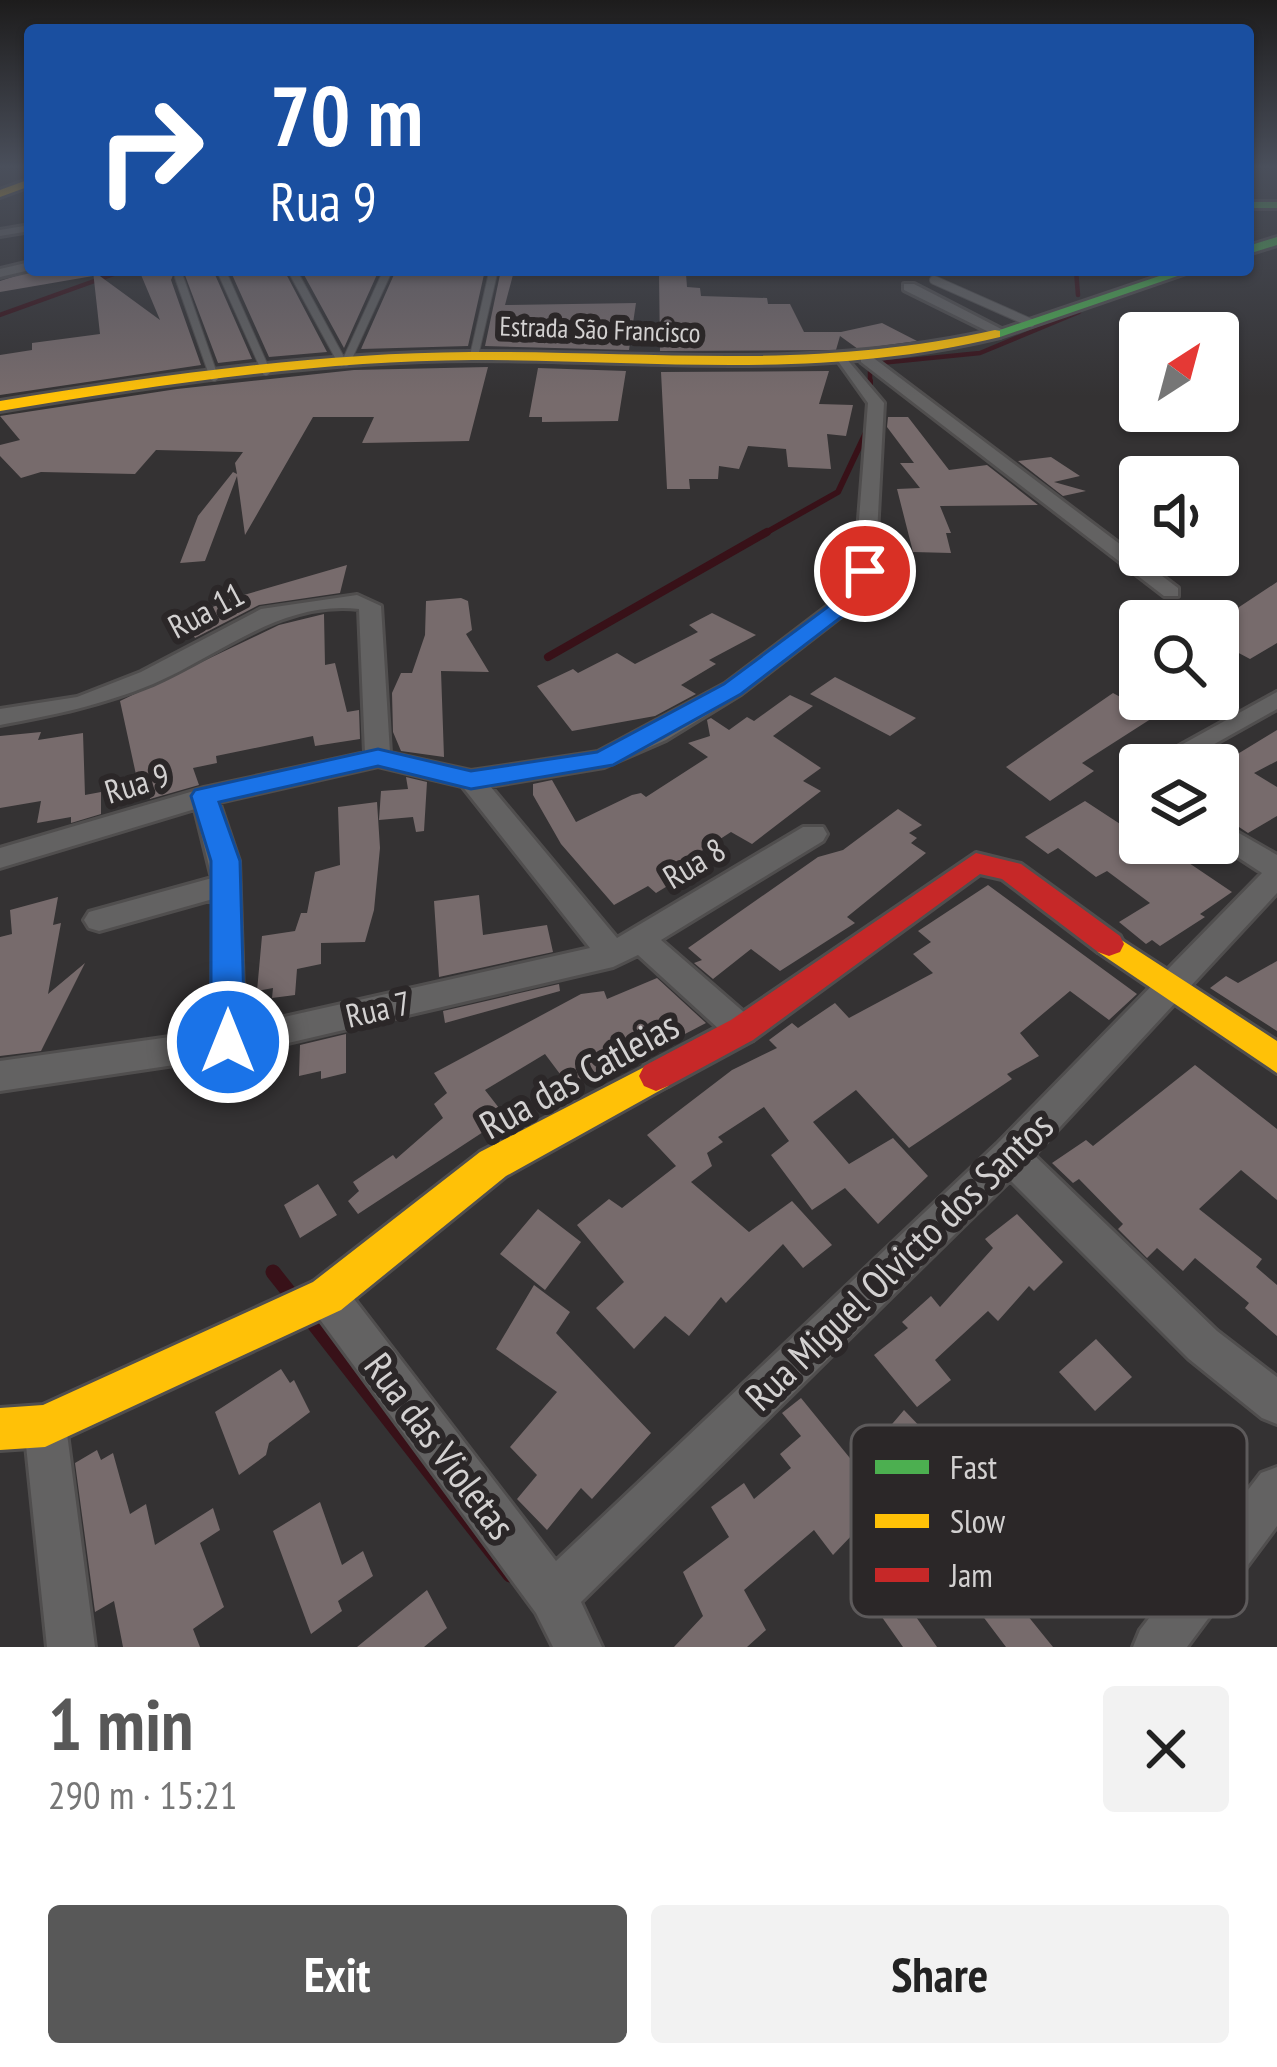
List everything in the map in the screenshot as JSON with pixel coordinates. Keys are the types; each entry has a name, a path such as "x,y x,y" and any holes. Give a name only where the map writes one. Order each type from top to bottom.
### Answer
{"main road":[{"name":"Estrada São Francisco","path":"0,406 344,362 473,356 720,364 863,362 1000,332 1171,276"},
{"name":"Rua das Catleias","path":"23,1428 326,1296 493,1164 742,1030 976,863 1011,872 1277,1060"}],"street":[{"path":"909,287 1000,332"},
{"path":"863,362 1171,592"},
{"name":"Rua 9","path":"0,858 204,796 378,758 471,780 604,759 733,689 850,600 865,571 876,403 863,362"},
{"name":"Rua 11","path":"0,717 82,703 149,677 269,614 357,601 370,606 378,758"},
{"path":"1198,744 1277,699"},
{"path":"471,780 626,946 742,1030"},
{"path":"204,796 226,861 228,1042"},
{"name":"Rua 8","path":"626,946 813,834"},
{"path":"1239,846 1277,872"},
{"name":"Rua Miguel Olvicto dos Santos","path":"553,1596 1010,1156 1277,872"},
{"path":"99,920 227,884"},
{"name":"Rua 7","path":"0,1076 228,1042 626,946"},
{"path":"1010,1156 1203,1345 1277,1402"},
{"name":"Rua das Violetas","path":"326,1296 553,1596"},
{"path":"23,1428 71,1647"},
{"path":"1247,1528 1277,1489"},
{"path":"553,1596 578,1647"},
{"path":"1157,1647 1180,1617"}],"lane":[{"path":"224,276 266,371"},
{"path":"295,276 344,362"},
{"path":"344,362 385,276"},
{"path":"473,356 493,276"},
{"path":"179,277 214,377"},
{"path":"934,280 1031,323"}],"building":[{"path":"24,273 93,276 0,292 0,281"},
{"path":"94,276 160,320 142,276 173,276 201,365 0,395 0,355 32,350 32,343 100,334"},
{"path":"185,276 216,276 252,359 218,363"},
{"path":"233,276 287,276 327,352 269,357"},
{"path":"305,276 376,276 344,348"},
{"path":"393,276 484,276 468,346 361,349"},
{"path":"500,276 513,276 505,305 636,303 629,350 485,346"},
{"path":"659,276 686,276 687,287 700,288 701,296 767,298 768,304 790,304 804,332 841,332 882,323 917,341 858,349 840,336 836,350 660,351"},
{"path":"488,367 469,441 362,443 374,417 313,417 245,535 237,476 205,561 180,563 198,516 233,472 237,474 235,463 243,452 156,450 135,474 41,472 21,478 0,456 0,445 20,440 0,416 177,389 354,370"},
{"path":"538,368 626,371 618,421 542,422 542,417 529,417"},
{"path":"829,371 819,404 853,405 846,436 827,434 831,469 788,467 786,449 748,446 739,469 719,466 718,479 689,479 690,489 667,489 661,372"},
{"path":"888,417 908,417 949,470 987,465 1038,505 940,506 951,533 946,533 951,553 913,552 897,489 920,488 900,463 914,463 887,427"},
{"path":"1051,457 1080,476 1054,482 1086,491 1063,496 1018,461"},
{"path":"347,565 340,593 259,605 195,638 185,620 230,599"},
{"path":"1277,582 1277,643 1250,659 1239,653 1239,607"},
{"path":"426,601 468,601 472,630 466,634 489,672 441,671 444,757 401,751 393,732 392,693 401,673 412,673 425,635"},
{"path":"712,613 756,635 709,660 716,664 681,685 696,694 655,716 572,731 537,686 573,669 578,673 617,653 635,664 698,632 689,625"},
{"path":"324,614 325,665 335,663 347,712 359,710 360,739 315,746 313,736 216,756 217,763 193,768 199,785 150,799 149,791 140,793 120,701 279,625"},
{"path":"835,677 916,718 890,736 810,694"},
{"path":"1113,693 1119,696 1119,720 1149,720 1082,763 1094,771 1050,801 1006,767"},
{"path":"790,695 813,706 773,736 821,768 803,781 821,791 752,844 731,832 669,872 679,879 656,893 648,886 614,905 561,844 533,795 533,784 552,780 576,822 632,795 646,797 708,757 688,743 710,736 707,720 729,730 747,717 754,721"},
{"path":"1277,730 1277,761 1254,773 1277,787 1277,816 1248,833 1239,827 1239,753"},
{"path":"41,732 38,740 83,733 85,795 101,792 101,814 71,823 71,817 37,823 41,801 0,808 0,736"},
{"path":"406,777 427,782 424,831 416,832 413,817 379,820 381,791 408,789"},
{"path":"1085,801 1119,823 1119,864 1190,864 1232,892 1200,914 1205,917 1160,946 1152,940 1146,944 1119,922 1150,903 1107,871 1096,877 1058,848 1048,854 1025,837"},
{"path":"377,802 380,848 374,910 365,942 321,943 321,964 297,969 295,995 272,998 273,988 257,991 262,936 295,931 301,913 307,913 315,872 340,865 338,807"},
{"path":"898,809 922,825 909,833 917,838 911,843 926,853 847,917 855,923 780,971 751,949 713,979 694,963 702,960 688,948 818,857 843,850"},
{"path":"988,885 1137,994 1109,1020 1070,991 1020,1033 1039,1056 1007,1074 1012,1079 909,1148 856,1090 813,1122 849,1164 893,1138 928,1176 878,1224 845,1188 812,1210 771,1155 789,1141 764,1107 718,1137 723,1142 707,1153 712,1166 691,1182 749,1232 792,1201 832,1245 803,1268 783,1244 726,1303 721,1297 689,1336 665,1316 634,1349 596,1308 624,1282 577,1225 609,1199 622,1208 676,1166 647,1135 732,1070 777,1048 769,1040 792,1023 798,1028 835,1003 849,1018 933,973 913,954 931,942 918,931"},
{"path":"479,895 483,935 547,925 553,952 439,977 434,901"},
{"path":"58,897 53,925 61,923 48,994 85,963 41,1051 0,1056 0,937 12,934 10,910"},
{"path":"1277,961 1277,1031 1210,988 1226,976 1238,983"},
{"path":"657,978 706,1023 660,1047 655,1040 569,1086 545,1054 485,1090 506,1117 358,1214 348,1201 359,1191 353,1182 393,1155 396,1159 443,1118 434,1104 447,1093 434,1073 581,994 604,991 607,999"},
{"path":"559,984 560,991 445,1023 443,1011"},
{"path":"346,1034 346,1073 321,1079 321,1071 299,1076 300,1045"},
{"path":"1195,1065 1277,1129 1277,1200 1241,1170 1199,1209 1262,1259 1256,1267 1277,1285 1277,1336 1245,1308 1249,1303 1195,1258 1183,1271 1157,1248 1147,1258 1118,1229 1123,1224 1079,1179 1073,1183 1052,1163 1086,1140 1093,1146"},
{"path":"318,1184 337,1215 300,1238 284,1205"},
{"path":"538,1209 581,1242 545,1290 500,1254"},
{"path":"1017,1214 1063,1262 1034,1291 1029,1286 998,1321 988,1311 935,1360 951,1380 917,1407 874,1355 908,1328 902,1322 931,1296 940,1307 993,1248 985,1239"},
{"path":"534,1285 570,1312 556,1333 651,1433 592,1499 581,1488 547,1530 517,1499 537,1475 510,1447 557,1392 496,1349"},
{"path":"1096,1339 1132,1377 1095,1411 1059,1372"},
{"path":"281,1369 290,1383 294,1380 310,1412 269,1443 266,1455 239,1475 215,1412"},
{"path":"801,1398 851,1459 851,1536 833,1555 814,1530 744,1590 766,1630 747,1647 674,1647 703,1616 683,1572 729,1537 711,1507 744,1483 754,1499 791,1468 780,1454 801,1436 782,1413"},
{"path":"904,1410 918,1425 891,1425"},
{"path":"97,1450 101,1460 113,1453 130,1514 146,1504 155,1545 213,1508 220,1530 200,1543 224,1607 193,1629 200,1647 123,1647 114,1601 95,1612 75,1463"},
{"path":"320,1502 342,1565 363,1551 373,1576 338,1601 342,1611 311,1634 273,1531"},
{"path":"427,1590 447,1628 424,1647 357,1647"},
{"path":"882,1617 916,1617 937,1647 903,1647"},
{"path":"983,1617 1029,1617 1053,1647 1006,1647"}],"waterway":[{"path":"0,315 108,276"},
{"path":"1076,276 1078,295"},
{"path":"870,395 870,364 980,353 1079,312"},
{"path":"762,535 838,492 870,424"},
{"path":"548,657 767,532"},
{"path":"273,1272 292,1296"},
{"path":"310,1319 510,1575"}],"traffic: fast":[{"path":"1254,248 1271,243"},
{"path":"995,334 1171,276"}],"traffic: slow":[{"path":"0,406 293,365 470,356 799,362 930,349 995,334"},
{"path":"1109,944 1277,1059"},
{"path":"0,1429 45,1426 327,1296 493,1164 656,1076"}],"traffic: jam":[{"path":"656,1076 742,1030 976,863 1011,871 1109,944"}],"route":[{"path":"228,1042 226,861 204,796 378,758 471,780 604,759 733,689 850,600 865,571"}]}
